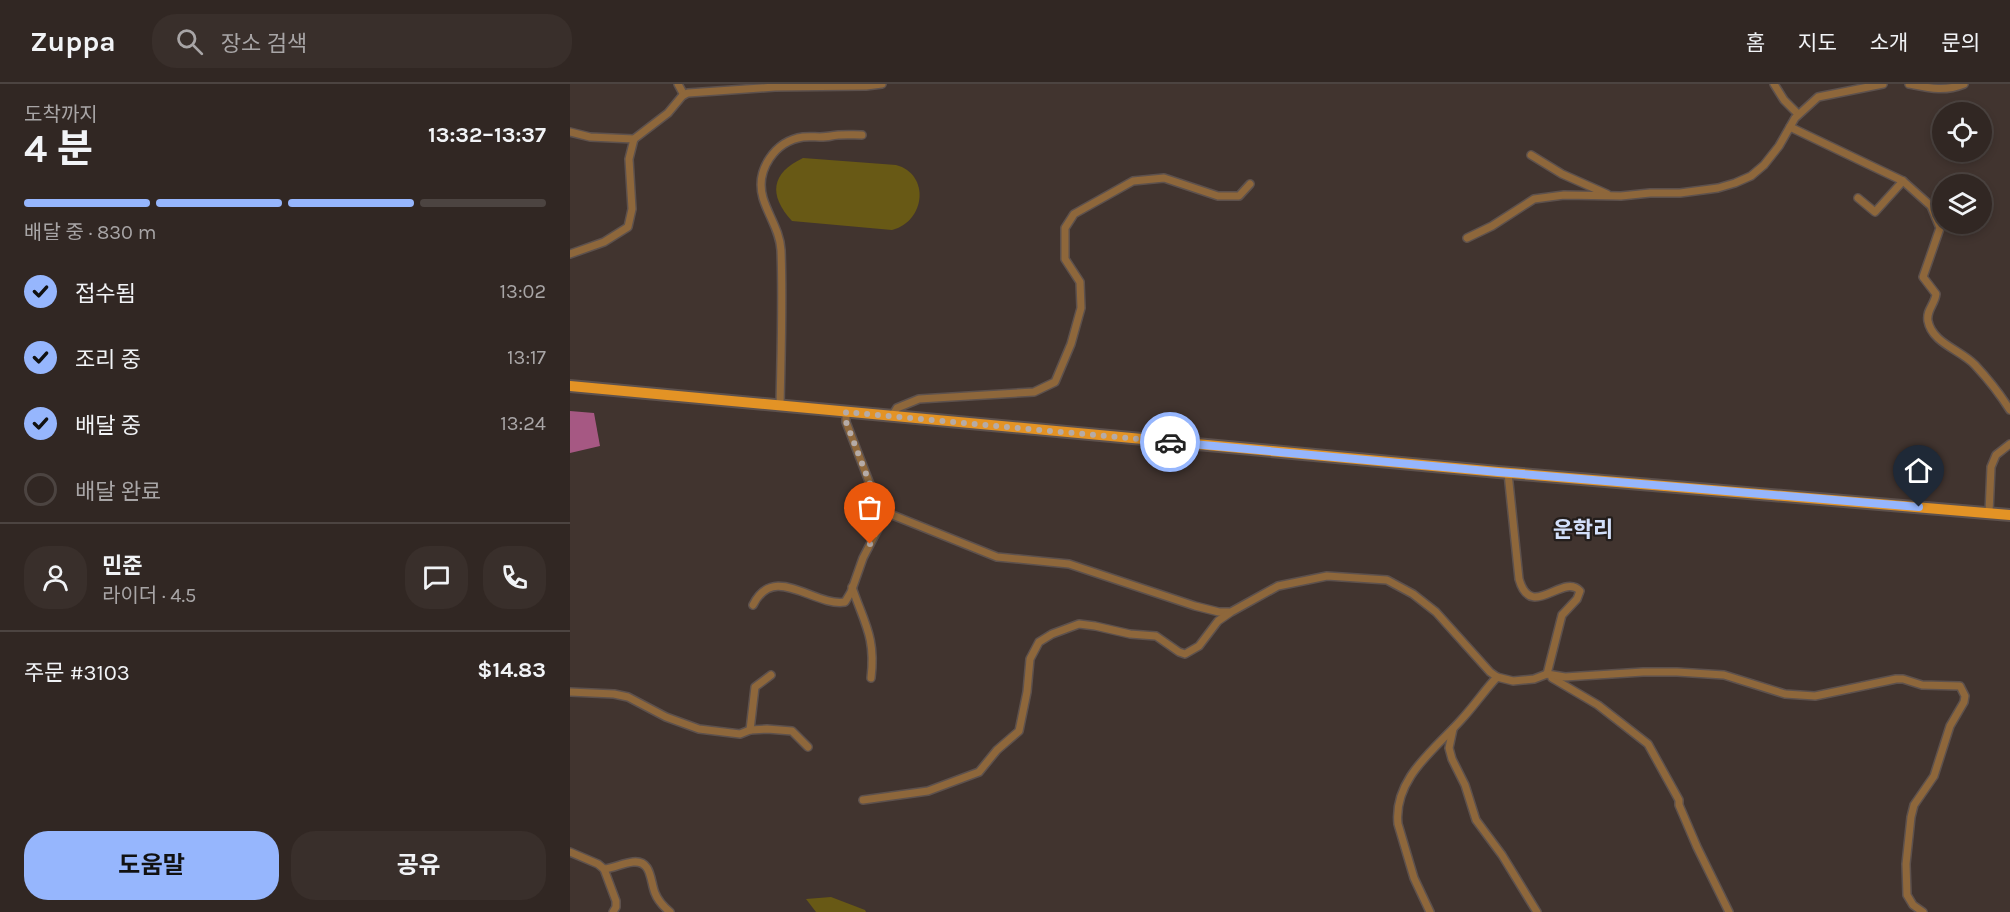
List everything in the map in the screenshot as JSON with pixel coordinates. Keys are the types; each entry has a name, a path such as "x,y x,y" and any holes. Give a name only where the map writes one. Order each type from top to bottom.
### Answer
{"main road":[{"path":"570,386 1508,473 2010,515"}],"street":[{"path":"678,84 684,95"},
{"path":"570,254 604,242 628,227 632,209 629,159 634,139 668,113 684,95 739,89 882,84"},
{"path":"1774,84 1784,100 1798,114"},
{"path":"1467,238 1492,226 1534,199 1564,195 1680,193 1718,188 1735,183 1751,176 1764,165 1779,146 1798,114 1818,97 1883,84"},
{"path":"1909,84 1941,90 1964,84"},
{"path":"1790,128 1876,170 1904,181 1931,206 1940,228 1923,277 1936,294 1936,300 1928,315 1928,323 1932,332 1973,363 1996,389 2010,410"},
{"path":"570,132 590,137 634,139"},
{"path":"780,406 782,291 780,246 775,227 762,197 761,178 766,162 782,145 802,137 837,134 862,135"},
{"path":"1531,155 1562,174 1610,196"},
{"path":"892,416 897,408 919,399 1034,392 1055,382 1071,344 1081,308 1080,282 1065,259 1065,228 1074,214 1133,181 1164,178 1218,196 1239,196 1250,184"},
{"path":"1858,198 1875,212 1904,181"},
{"path":"753,604 762,591 773,587 795,589 830,602 845,602 862,558 881,520 880,510 846,422 846,412"},
{"path":"1989,513 1993,461 1996,455 2010,444"},
{"path":"1508,473 1519,579 1523,589 1538,597 1568,585 1573,585 1580,591 1562,615 1547,674"},
{"path":"880,510 977,551 997,557 1069,564 1195,606 1219,612 1232,612"},
{"path":"863,800 928,791 979,772 996,750 1019,731 1027,692 1030,659 1036,647 1045,637 1079,624 1086,624 1130,634 1156,636 1185,654 1199,646 1218,621 1278,586 1327,576 1387,580 1426,603 1490,672 1505,680 1524,681 1547,674 1565,677 1677,672 1724,675 1785,694 1806,696 1896,679 1922,685 1960,686 1965,696 1964,702 1950,726 1934,776 1914,805 1911,817 1906,864 1907,895 1913,905 1923,912"},
{"path":"852,587 869,630 872,655 871,678"},
{"path":"1547,674 1598,705 1648,744 1679,800 1696,847 1729,912"},
{"path":"750,730 755,687 771,675"},
{"path":"1430,912 1414,878 1397,815 1404,787 1427,755 1468,713 1497,677"},
{"path":"570,692 628,697 666,717 699,729 740,734 750,730 792,732 808,747"},
{"path":"1453,728 1449,748 1465,785 1476,820 1502,855 1537,912"},
{"path":"570,852 604,869 616,901 616,908 613,912"},
{"path":"604,869 633,862 645,866 650,871 655,894 670,912"}],"shaded area":[{"path":"803,158 896,165 907,170 919,187 920,198 917,208 912,217 903,225 892,230 792,221 779,202 776,185 784,171"},
{"path":"570,411 594,413 600,446 570,453"},
{"path":"831,897 866,912 816,912 806,899"}],"way so far":[{"path":"870,544 881,520 880,510 846,422 846,412 1170,442"}],"district":[{"name":"운학리","path":"1583,530"}],"route":[{"path":"1170,442 1919,507"}]}
